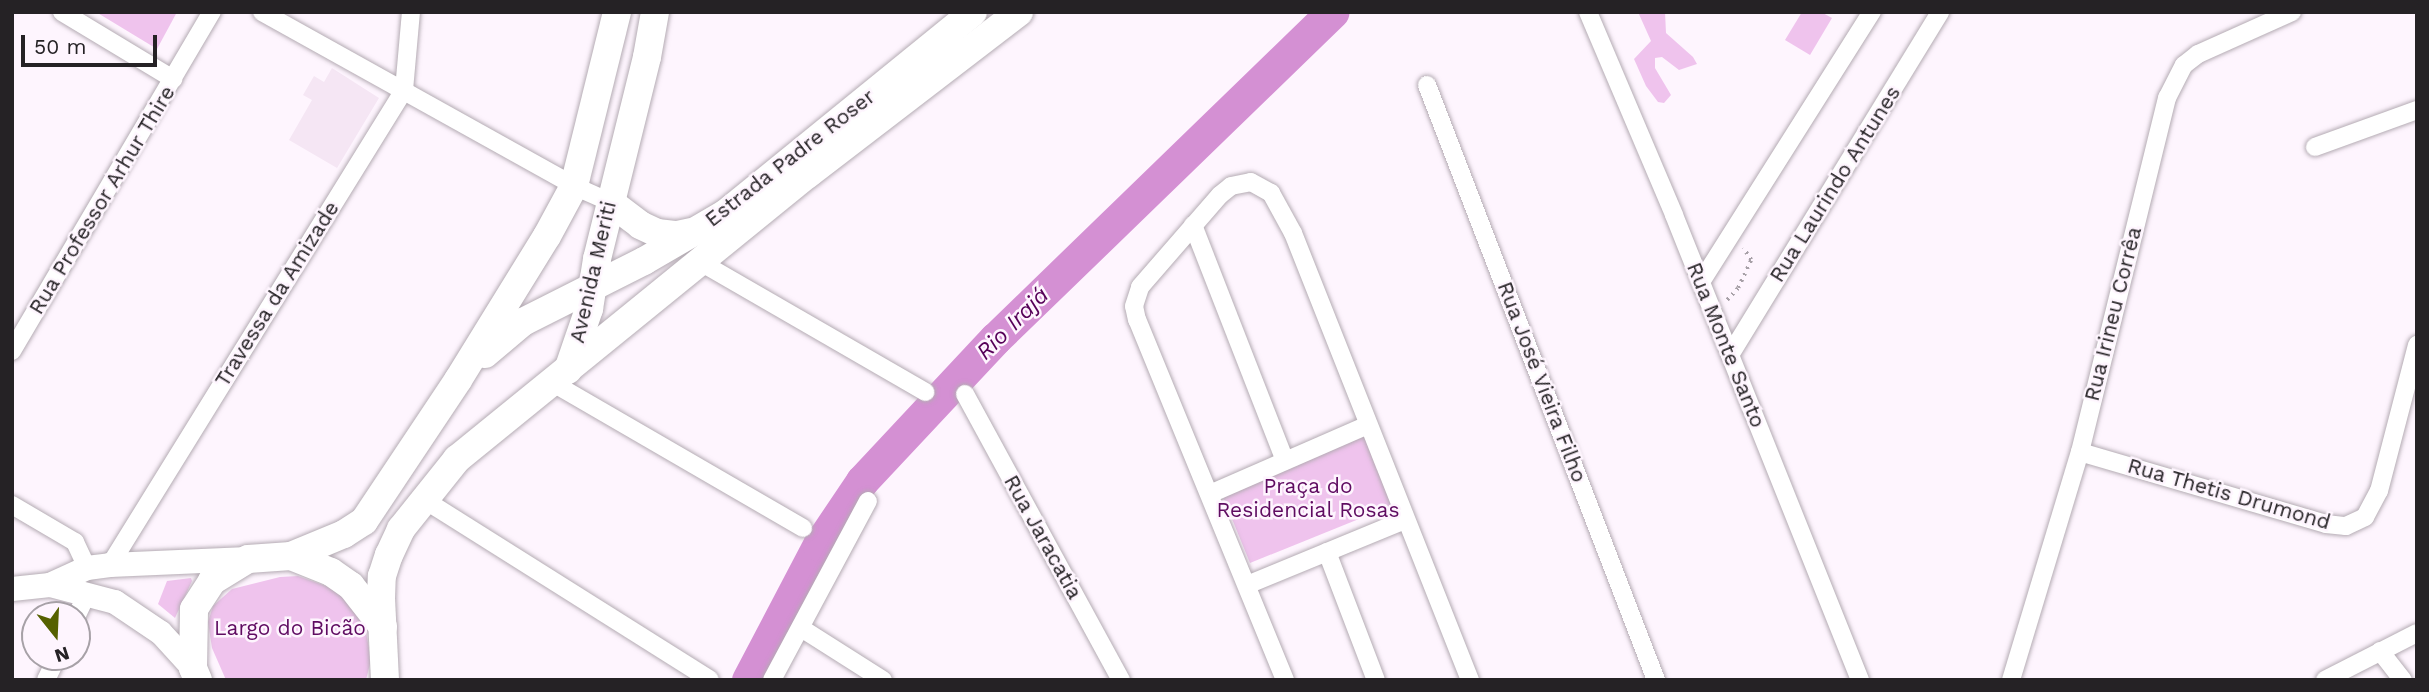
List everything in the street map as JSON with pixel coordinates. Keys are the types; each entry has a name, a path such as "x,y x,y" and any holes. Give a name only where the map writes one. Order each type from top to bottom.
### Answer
{"main road":[{"name":"Avenida Meriti","path":"291,556 344,534 365,521 458,380 574,186 617,12"},
{"name":"Avenida Meriti","path":"560,378 581,336 610,202 647,57 654,12"},
{"name":"Estrada Padre Roser","path":"458,380 523,322 726,213 973,12"},
{"name":"Estrada Padre Roser","path":"560,378 808,174 1019,12"},
{"path":"610,202 640,225 657,233 677,235 697,230"},
{"path":"385,680 382,576 401,529 457,459 560,378"},
{"path":"12,589 50,585 98,567 291,556 331,572 351,586 383,627"},
{"path":"195,674 194,610 212,581 248,559"},
{"path":"50,585 77,601"},
{"path":"91,603 115,602 141,617 161,633 195,674"}],"street":[{"path":"62,12 173,79"},
{"name":"Rua Professor Arhur Thire","path":"12,351 212,12"},
{"path":"262,12 574,186 610,202"},
{"name":"Travessa da Amizade","path":"98,567 404,90 411,12"},
{"name":"Rua Monte Santo","path":"1588,12 1701,282 1860,680"},
{"path":"1701,282 1871,12"},
{"name":"Rua Laurindo Antunes","path":"1730,355 1940,12"},
{"name":"Rua Irineu Corrêa","path":"2011,680 2080,452 2159,122 2176,76 2198,54 2292,12"},
{"name":"Rua José Vieira Filho","path":"1427,85 1656,680"},
{"path":"2315,147 2417,110"},
{"path":"1285,680 1137,320 1134,306 1140,286 1192,225 1231,187 1251,182 1270,193 1293,233 1470,680"},
{"path":"1192,225 1285,461"},
{"path":"702,263 925,392"},
{"name":"Rua Thetis Drumond","path":"2080,452 2326,524 2346,526 2365,517 2379,491 2417,345"},
{"path":"560,378 803,528"},
{"name":"Rua Jaracatia","path":"965,394 1121,680"},
{"path":"1210,494 1368,425"},
{"path":"423,499 710,680"},
{"path":"772,680 868,502"},
{"path":"12,505 75,542 98,567"},
{"path":"1247,585 1405,520"},
{"path":"1327,552 1376,680"},
{"path":"801,628 883,680"},
{"path":"2325,680 2417,633"},
{"path":"2380,651 2403,680"}],"shaded area":[{"path":"332,68 379,98 337,168 289,140 312,100 303,95 314,76 324,82"}],"green space":[{"path":"96,12 177,12 157,49"},
{"path":"1638,12 1665,12 1666,33 1693,57 1697,64 1679,70 1662,57 1655,58 1655,68 1671,95 1664,103 1658,102 1646,86 1634,59 1651,41"},
{"path":"1802,12 1821,12 1832,18 1810,55 1785,40"},
{"name":"Praça do Residencial Rosas","path":"1368,434 1396,504 1250,563 1221,492"},
{"name":"Largo do Bicão","path":"298,576 337,590 364,621 371,660 366,680 226,680 212,648 208,622 213,606 232,589 280,577"},
{"path":"191,578 175,618 158,604 167,581"}],"waterway":[{"name":"Rio Irajá","path":"748,680 819,545 862,481 995,339 1333,12"}]}
